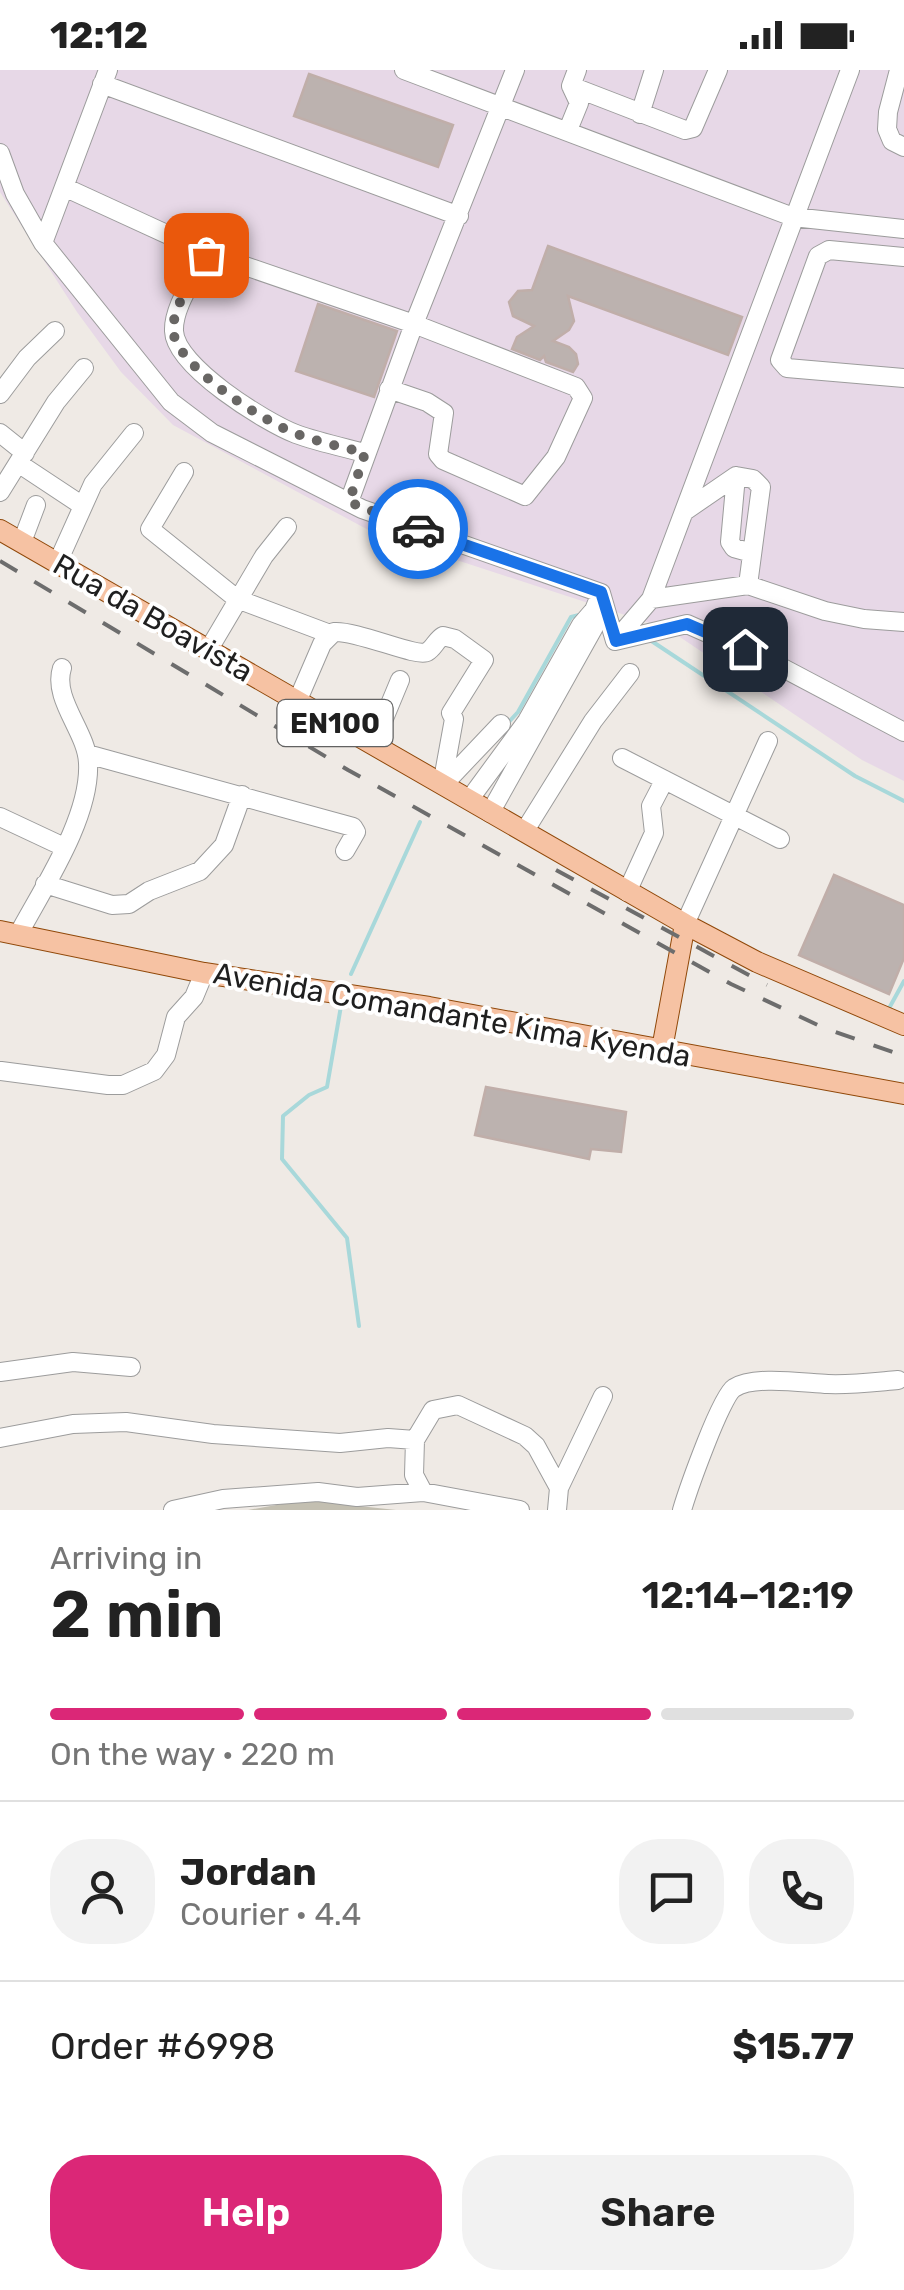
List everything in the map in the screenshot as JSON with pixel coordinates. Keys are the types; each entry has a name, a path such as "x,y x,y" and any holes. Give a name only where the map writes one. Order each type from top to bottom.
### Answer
{"main road":[{"name":"Rua da Boavista","path":"0,530 686,924"},
{"name":"EN100","path":"686,924 757,962 904,1025"},
{"path":"662,1049 686,924"},
{"name":"Avenida Comandante Kima Kyenda","path":"9,933 204,973 429,1007 904,1094"}],"street":[{"path":"404,70 453,78 502,106 793,218 895,228 881,256"},
{"path":"349,502 414,324 515,70"},
{"path":"640,114 654,70"},
{"path":"574,78 640,114 684,130 693,128 718,70"},
{"path":"616,641 650,599 850,70"},
{"path":"898,70 887,129 892,141 904,147"},
{"path":"43,244 105,77 459,216"},
{"path":"568,130 579,103 574,78"},
{"path":"0,153 15,194 43,244 172,402 212,432 349,502 598,601 616,641"},
{"path":"64,187 210,254 414,324 576,387 583,398 556,456 525,496 443,460 438,454 444,413 427,402 390,389"},
{"path":"904,257 829,250 818,256 780,360 788,368 904,378"},
{"path":"210,254 203,259 173,326 175,341 189,364 294,433 365,453"},
{"path":"0,394 27,358 55,331"},
{"path":"0,492 56,402 84,368"},
{"path":"0,433 21,458 84,506"},
{"path":"57,564 93,484 134,433"},
{"path":"184,472 150,529 237,599 330,634 342,631 378,638 415,654 425,654 439,638 448,636 484,660 451,713 454,719 442,785"},
{"path":"685,511 736,476 730,542 734,548 752,553 748,585"},
{"path":"22,542 36,505"},
{"path":"209,650 237,599 287,526"},
{"path":"650,599 748,585 825,611 904,622"},
{"path":"469,800 527,721 598,601"},
{"path":"490,813 594,627 598,601"},
{"path":"616,641 687,624 764,658 904,732"},
{"path":"297,702 330,634"},
{"path":"9,933 45,884 64,847 81,808 88,776 87,754 60,681 62,668"},
{"path":"524,832 593,720 630,673"},
{"path":"373,745 400,680"},
{"path":"442,785 500,724"},
{"path":"686,924 768,741"},
{"path":"87,754 353,827 356,832 345,851"},
{"path":"622,758 780,839"},
{"path":"628,892 654,833 652,806 664,780"},
{"path":"45,884 112,906 129,904 148,891 200,871 224,845 242,796"},
{"path":"0,818 64,847"},
{"path":"1,1071 108,1085 138,1081 160,1063 176,1016 194,997 204,973"},
{"path":"0,1372 74,1362 131,1367"},
{"path":"682,1510 718,1417 730,1391 738,1385 898,1380"},
{"path":"556,1510 559,1488 603,1396"},
{"path":"424,1492 414,1475 415,1440 433,1410 458,1405 525,1436 536,1446 559,1488"},
{"path":"0,1438 73,1424 126,1422 213,1434 340,1443 388,1438 415,1440"},
{"path":"173,1510 223,1499 318,1492 356,1504 424,1492 520,1510"}],"shaded area":[{"path":"0,70 904,70 904,781 862,760 668,629 374,533 173,425 121,372 77,312 0,192"},
{"path":"304,1500 396,1510 248,1510"}],"building":[{"path":"309,74 453,125 438,167 294,116"},
{"path":"548,246 742,317 728,355 568,296 574,321 569,330 553,341 576,354 578,364 573,372 546,362 544,356 540,360 512,349 517,337 534,326 513,316 509,302 518,291 532,290"},
{"path":"318,304 397,331 374,397 296,371"},
{"path":"834,875 904,905 904,958 889,994 799,955"},
{"path":"486,1087 626,1112 621,1152 591,1149 589,1159 475,1135"}],"waterway":[{"path":"506,725 518,712 571,617 579,615"},
{"path":"650,640 855,776 904,801"},
{"path":"351,974 420,822"},
{"path":"887,1012 904,981"},
{"path":"341,1006 327,1087 309,1095 283,1116 282,1159 347,1238 359,1326"}],"railway":[{"path":"0,561 348,770 731,984 824,1028 904,1056"},
{"path":"556,870 767,985"}],"way so far":[{"path":"206,255 173,326 175,341 189,364 294,433 365,453 349,502 418,529"}],"route":[{"path":"418,529 601,592 616,641 687,624 745,649"}]}
